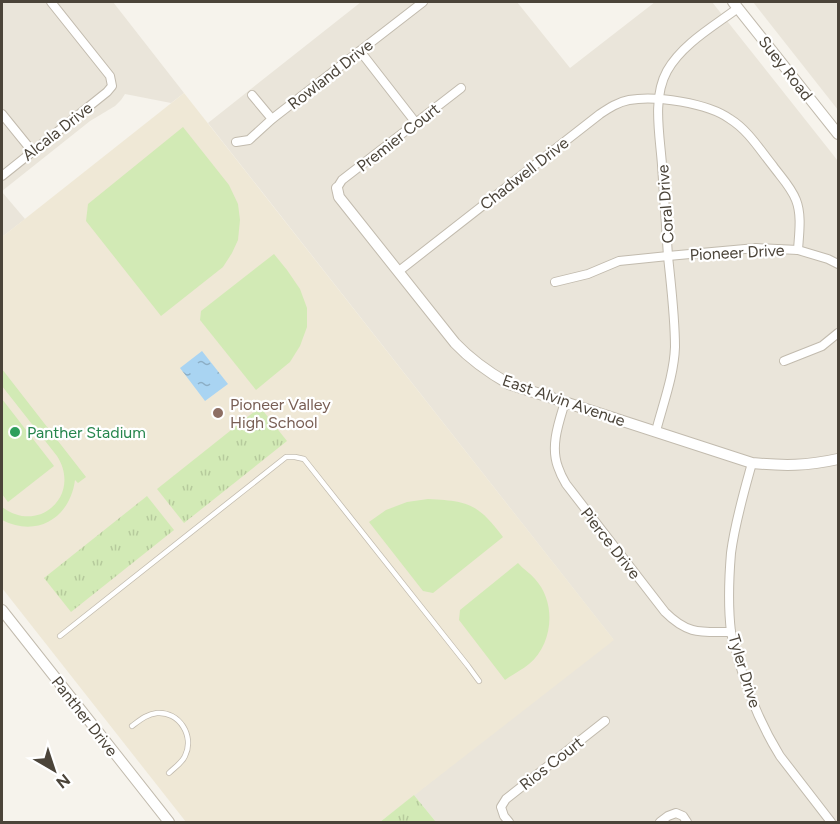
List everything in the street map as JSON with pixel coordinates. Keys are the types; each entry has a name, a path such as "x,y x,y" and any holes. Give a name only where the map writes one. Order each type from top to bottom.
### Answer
{"street":[{"name":"Alcala Drive","path":"2,176 112,86 110,76 51,2"},
{"name":"Rowland Drive","path":"236,142 249,140 272,119 423,2"},
{"name":"Coral Drive","path":"656,431 672,374 675,350 659,114 662,86 667,72 676,59 736,5"},
{"name":"Suey Road","path":"736,5 838,134"},
{"path":"360,51 416,123"},
{"name":"Premier Court","path":"337,188 342,180 461,88"},
{"path":"252,94 272,119"},
{"name":"Chadwell Drive","path":"399,272 600,114 628,100 660,99 706,107 736,123 790,189 796,201 799,213 798,250"},
{"path":"2,114 32,151"},
{"name":"East Alvin Avenue","path":"337,188 339,197 455,343 471,360 509,384 752,463 801,465 838,459"},
{"name":"Pioneer Drive","path":"555,282 588,274 619,261 756,248 798,250 838,264"},
{"path":"784,362 822,346 838,333"},
{"name":"Pierce Drive","path":"565,402 556,428 555,446 556,465 566,484 674,621 684,628 695,631 731,632"},
{"name":"Tyler Drive","path":"752,463 740,508 732,553 729,592 731,632 742,672 773,745 831,822"},
{"name":"Panther Drive","path":"2,610 169,822"},
{"name":"Rios Court","path":"509,822 501,807 506,799 605,721"},
{"path":"660,822 676,813 683,816 687,822"}],"lane":[{"path":"60,636 286,457 295,457 304,459 479,681"},
{"path":"132,726 146,716 156,713 167,714 181,722 188,735 188,750 180,763 169,772"}],"shaded area":[{"path":"2,2 113,2 184,93 171,103 125,94 115,106 90,121 2,191"},
{"path":"361,2 517,2 570,68 655,2 712,2 838,161 838,822 436,822 414,795 613,639 208,123"},
{"path":"753,2 838,2 838,110"},
{"name":"Pioneer Valley High School","path":"184,93 614,640 380,822 186,822 2,588 2,237"},
{"path":"2,192 25,219 2,237"}],"green space":[{"path":"183,127 229,185 238,204 240,220 238,240 223,267 161,316 86,221 88,204"},
{"path":"274,254 300,289 307,308 307,327 300,346 290,362 256,390 200,320 201,311"},
{"path":"2,369 86,477 78,483 75,480 72,493 59,514 39,525 27,527 2,520 2,507 16,514 30,516 53,507 60,497 64,484 63,471 57,456 2,386"},
{"name":"Panther Stadium","path":"2,399 54,466 8,502 2,494"},
{"path":"260,407 287,441 184,523 157,489"},
{"path":"147,496 174,530 71,612 44,578"},
{"path":"428,499 454,501 472,506 487,517 503,537 433,593 423,591 369,522 386,510 407,502"},
{"path":"518,563 542,589 547,600 549,623 543,646 537,656 505,680 459,620 460,610"},
{"path":"414,795 436,822 380,822"}],"water":[{"path":"202,351 228,384 205,401 180,368"}],"place":[{"name":"Pioneer Valley High School","path":"218,413"},
{"name":"Panther Stadium","path":"15,432"}]}
